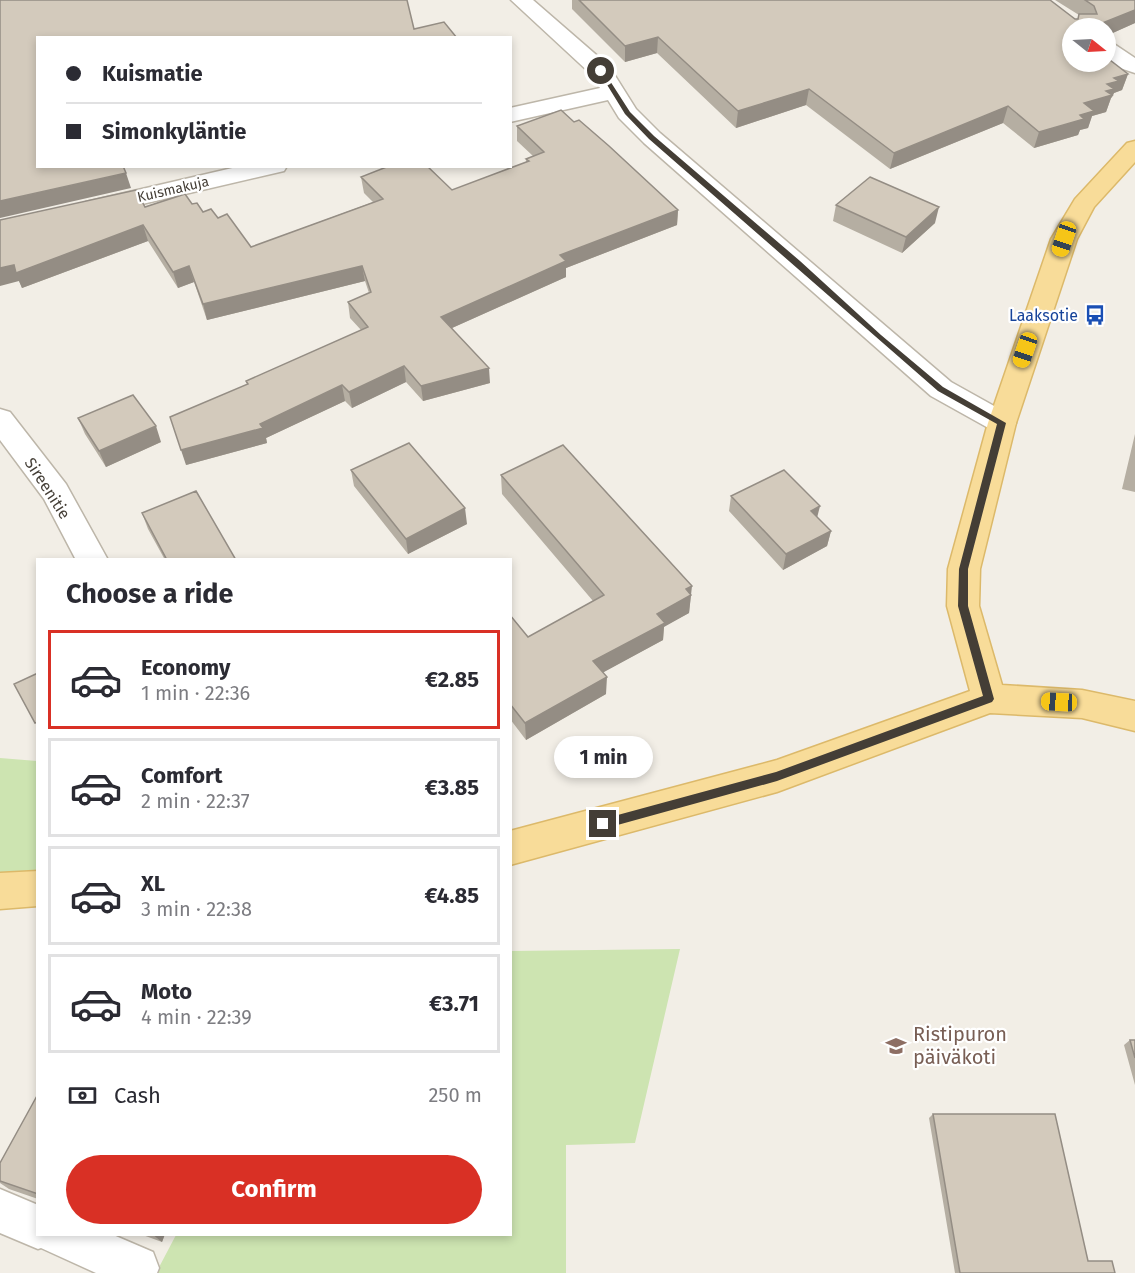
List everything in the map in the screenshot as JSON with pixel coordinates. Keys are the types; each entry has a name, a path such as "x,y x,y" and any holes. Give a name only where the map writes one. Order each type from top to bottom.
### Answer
{"main road":[{"path":"989,699 963,606 963,569 1002,423 1064,239 1084,204 1135,148"},
{"path":"512,848 777,776 989,699 1082,704 1135,716"},
{"path":"0,891 36,888"}],"street":[{"path":"521,0 601,71 627,113 652,138 940,389 1002,423"},
{"path":"1116,56 1135,66"},
{"path":"512,114 613,93"},
{"name":"Kuismakuja","path":"67,213 266,168"},
{"name":"Sireenitie","path":"0,418 56,492 91,558"},
{"path":"0,1211 36,1226"},
{"path":"62,1236 137,1268"}],"green space":[{"path":"0,758 36,761 36,872 0,877"},
{"path":"680,949 635,1143 566,1145 566,1273 156,1273 175,1236 512,1236 512,951"}],"building":[{"path":"0,0 407,0 414,29 444,22 455,36 36,36 36,168 124,168 126,173 0,201"},
{"path":"579,0 1050,0 1074,18 1062,18 1062,72 1116,72 1116,65 1128,74 1114,78 1119,81 1107,84 1114,89 1106,91 1112,95 1084,103 1094,111 1080,115 1084,119 1039,132 1008,106 894,153 809,89 738,111 658,37 625,46"},
{"path":"1085,0 1135,0 1135,10 1115,18 1078,18 1079,14 1097,14 1094,6"},
{"path":"561,110 574,122 579,120 678,210 560,255 566,261 441,317 489,368 421,386 404,366 349,392 342,385 260,424 263,428 181,450 170,417 248,384 246,381 368,327 348,302 371,292 362,266 203,304 189,266 173,272 143,225 16,273 14,265 0,268 0,220 136,190 145,207 185,194 192,204 197,203 203,212 211,209 218,218 227,214 251,247 383,199 361,177 384,168 429,168 452,190 529,161 526,159 544,152 517,126"},
{"path":"870,177 939,207 906,237 836,205"},
{"path":"133,395 156,426 99,451 78,418"},
{"path":"409,443 465,508 406,539 351,470"},
{"path":"563,445 692,586 686,589 691,595 657,614 665,623 593,661 607,677 525,723 512,707 512,617 528,637 604,595 501,475"},
{"path":"784,470 820,506 811,511 831,531 786,554 731,496"},
{"path":"196,491 235,558 166,558 142,513"},
{"path":"36,674 36,723 35,723 14,684"},
{"path":"1130,1040 1135,1040 1135,1058"},
{"path":"36,1098 36,1193 0,1181 0,1163"},
{"path":"933,1114 1055,1114 1088,1261 1112,1261 1115,1273 960,1273"}],"place":[{"name":"Laaksotie","path":"1095,315"},
{"name":"Ristipuron päiväkoti","path":"896,1046"}],"route":[{"path":"601,71 627,113 746,221 940,389 1002,423 963,569 963,606 989,699 911,725 777,776 603,824"}]}
